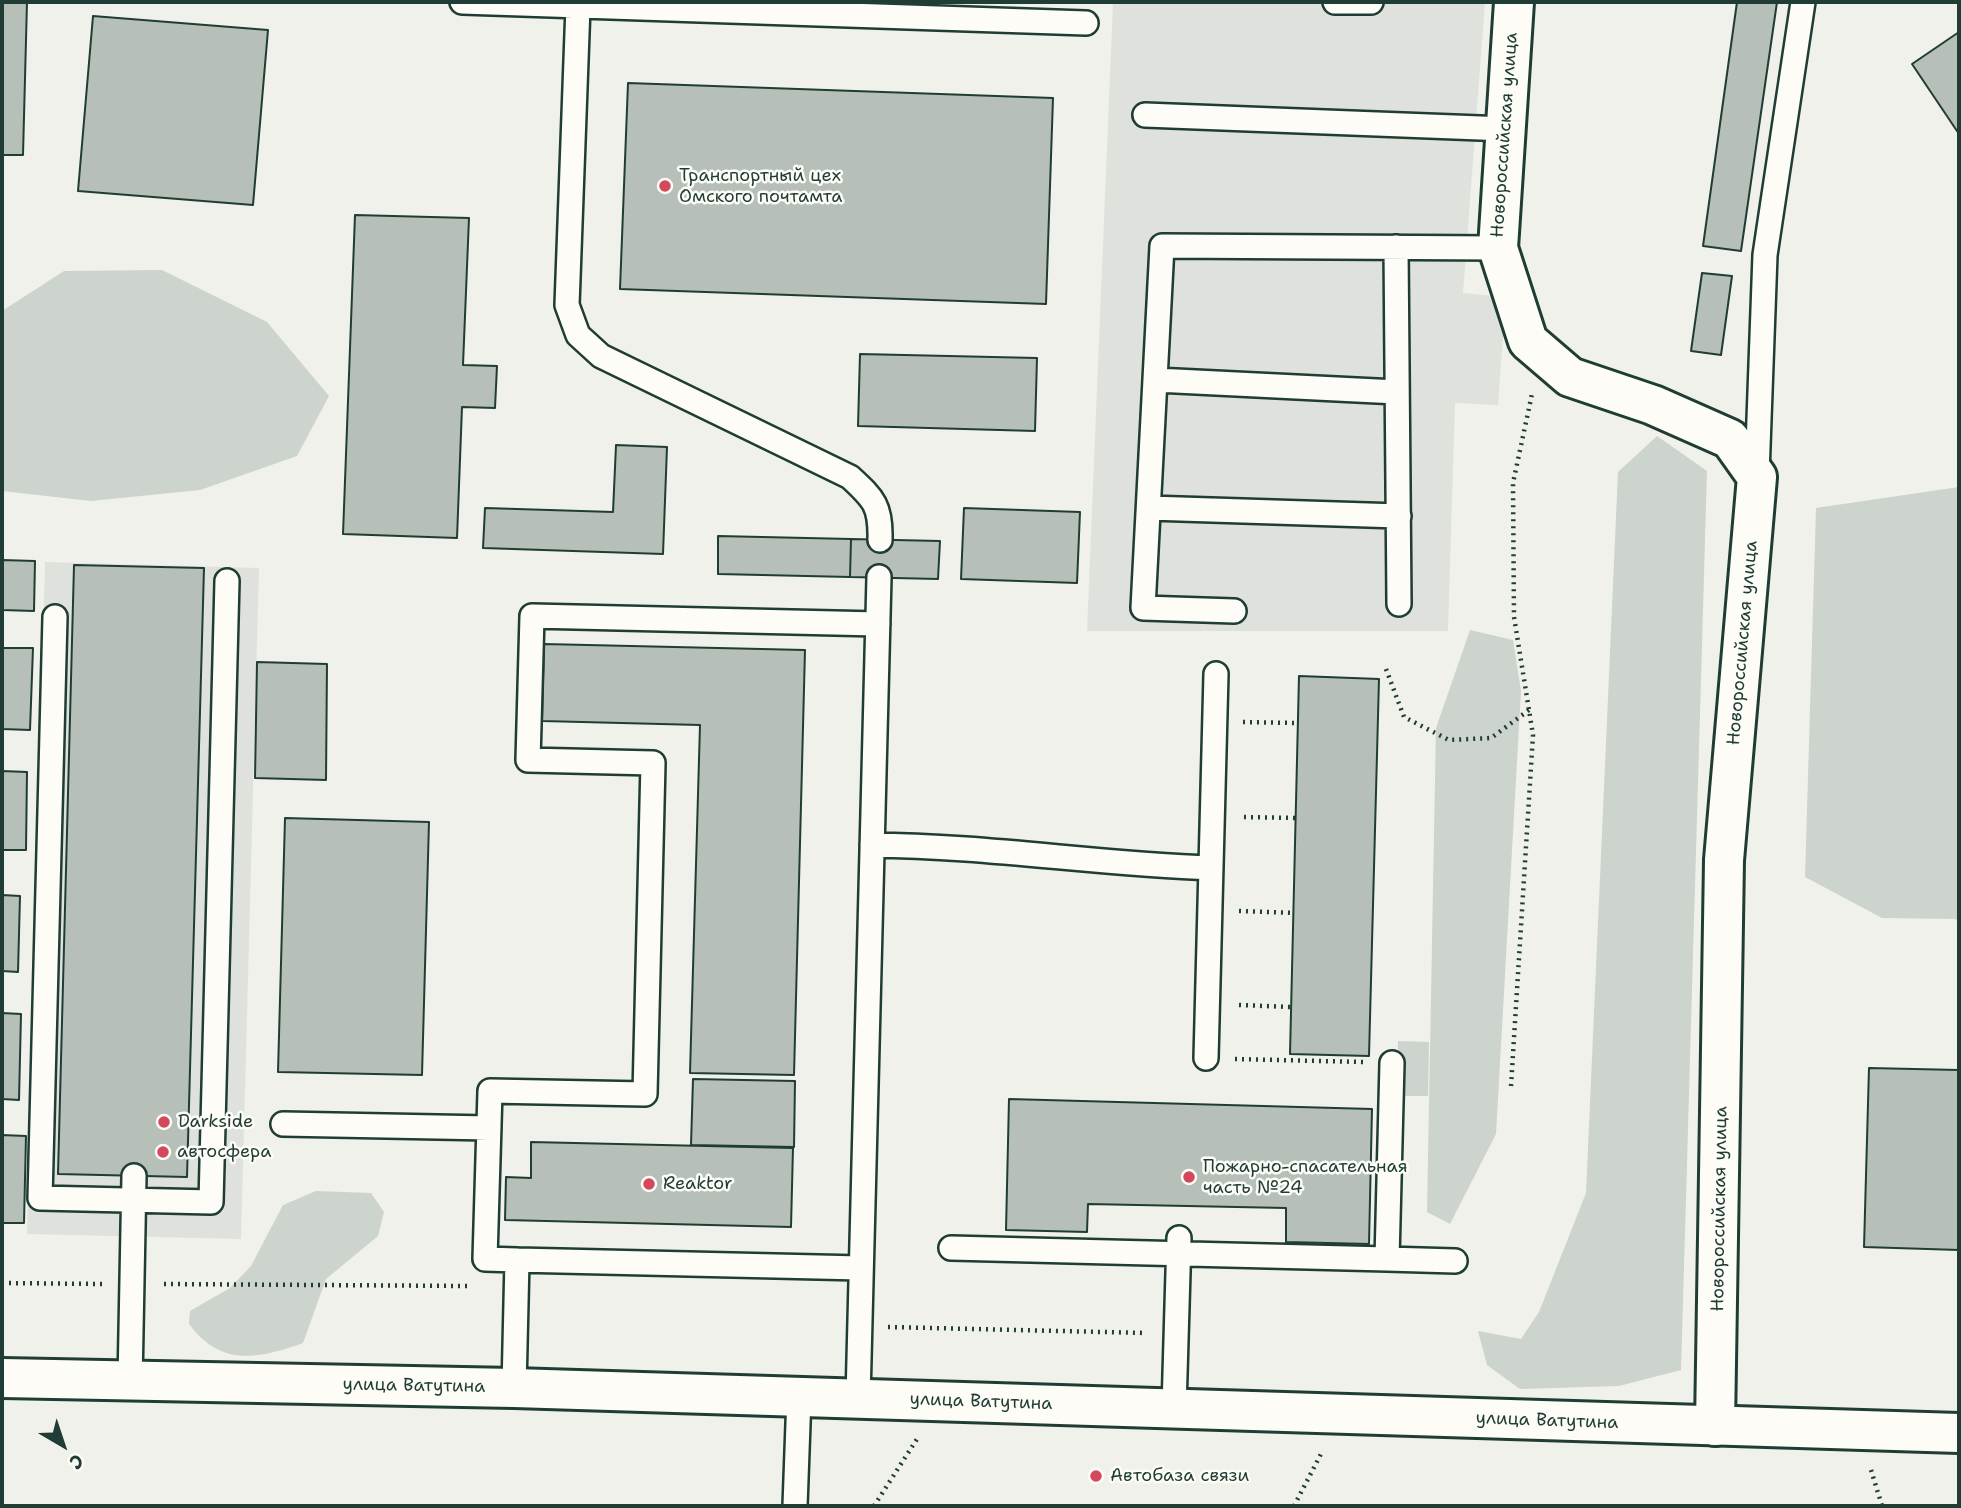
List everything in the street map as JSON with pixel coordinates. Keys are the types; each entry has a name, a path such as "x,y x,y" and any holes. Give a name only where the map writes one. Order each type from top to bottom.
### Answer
{"main road":[{"name":"Новороссийская улица","path":"1514,2 1498,248 1528,341 1570,377 1653,405 1730,439 1757,477 1724,860 1715,1426"},
{"name":"улица Ватутина","path":"2,1378 799,1396 1959,1433"}],"lane":[{"path":"462,2 1086,23"},
{"path":"1335,2 1371,2"},
{"path":"1757,477 1765,255 1803,2"},
{"path":"578,6 567,305 578,335 601,356 850,477 872,496 881,516 880,540"},
{"path":"1145,115 1506,129"},
{"path":"1234,611 1143,608 1163,246 1498,248"},
{"path":"1396,247 1399,604"},
{"path":"1156,380 1397,392"},
{"path":"1149,508 1399,516"},
{"path":"858,1398 879,578"},
{"path":"55,617 40,1199 211,1202 227,581"},
{"path":"861,1268 485,1259 490,1091 645,1094 653,763 528,760 532,616 878,624"},
{"path":"1206,1058 1216,674"},
{"path":"872,845 942,846 1158,866 1211,868"},
{"path":"1387,1259 1392,1063"},
{"path":"283,1124 489,1128"},
{"path":"130,1381 134,1176"},
{"path":"1174,1408 1179,1246"},
{"path":"951,1248 1179,1246 1455,1261"},
{"path":"513,1388 517,1260"},
{"path":"795,1506 799,1396"}],"path":[{"path":"1511,1086 1533,735 1514,617 1513,483 1541,352"},
{"path":"1386,669 1404,717 1449,740 1491,738 1529,710"},
{"path":"1214,721 1298,723"},
{"path":"1234,816 1296,818"},
{"path":"1232,911 1294,912"},
{"path":"1229,1005 1291,1007"},
{"path":"1206,1058 1392,1063"},
{"path":"2,1283 516,1286"},
{"path":"860,1327 1176,1334"},
{"path":"1294,1506 1341,1414"},
{"path":"874,1506 917,1438"}],"shaded area":[{"path":"1113,2 1485,2 1463,293 1506,297 1498,405 1455,403 1448,631 1087,631"},
{"path":"162,270 267,322 329,396 297,456 200,490 91,501 2,491 2,311 64,271"},
{"path":"1657,436 1707,471 1681,1370 1619,1386 1520,1389 1487,1365 1478,1331 1521,1339 1539,1312 1586,1193 1618,472"},
{"path":"1959,487 1959,923 1955,919 1882,918 1805,877 1816,508"},
{"path":"45,562 259,568 241,1239 27,1234"},
{"path":"1470,630 1513,640 1521,691 1496,1134 1450,1224 1427,1212 1436,728"},
{"path":"1398,1041 1429,1042 1428,1096 1397,1096"},
{"path":"316,1191 371,1193 384,1212 378,1236 326,1279 303,1343 271,1353 241,1356 227,1353 201,1338 189,1324 190,1311 230,1288 251,1266 283,1205"}],"building":[{"path":"2,2 27,2 23,155 2,155"},
{"path":"1737,2 1777,2 1741,251 1703,246"},
{"path":"93,16 268,30 253,205 78,191"},
{"path":"1959,32 1959,134 1912,64"},
{"path":"628,83 1053,98 1046,304 620,289"},
{"path":"355,215 469,218 463,365 497,366 495,408 462,407 457,538 343,534"},
{"path":"1702,273 1732,276 1721,355 1691,351"},
{"path":"860,354 1037,358 1035,431 858,426"},
{"path":"616,445 667,447 663,554 483,548 485,508 613,512"},
{"path":"964,508 1080,512 1077,583 961,579"},
{"path":"718,536 851,539 850,577 718,574"},
{"path":"851,539 940,541 938,579 850,577"},
{"path":"2,560 35,561 34,611 2,610"},
{"path":"74,565 204,568 187,1177 58,1174"},
{"path":"544,644 805,650 794,1075 690,1073 700,725 542,721"},
{"path":"2,648 33,648 30,730 2,729"},
{"path":"257,662 327,664 326,780 255,778"},
{"path":"1299,676 1379,679 1369,1056 1290,1054"},
{"path":"2,771 27,772 26,850 2,850"},
{"path":"285,818 429,822 422,1075 278,1072"},
{"path":"2,895 20,896 18,972 2,971"},
{"path":"2,1013 21,1014 19,1100 2,1099"},
{"path":"1869,1068 1959,1070 1959,1250 1864,1247"},
{"path":"693,1079 795,1081 794,1147 691,1145"},
{"name":"Пожарно-спасательная часть №24","path":"1009,1099 1372,1109 1369,1244 1286,1242 1286,1208 1088,1204 1087,1232 1006,1230"},
{"path":"2,1135 26,1136 24,1223 2,1223"},
{"name":"Reaktor","path":"531,1142 793,1148 791,1227 505,1220 506,1177 531,1178"}],"place":[{"name":"Транспортный цех Омского почтамта","path":"665,186"},
{"name":"Darkside","path":"164,1122"},
{"name":"автосфера","path":"163,1152"},
{"name":"Пожарно-спасательная часть №24","path":"1189,1177"},
{"name":"Reaktor","path":"649,1184"},
{"name":"Автобаза связи","path":"1096,1476"}]}
